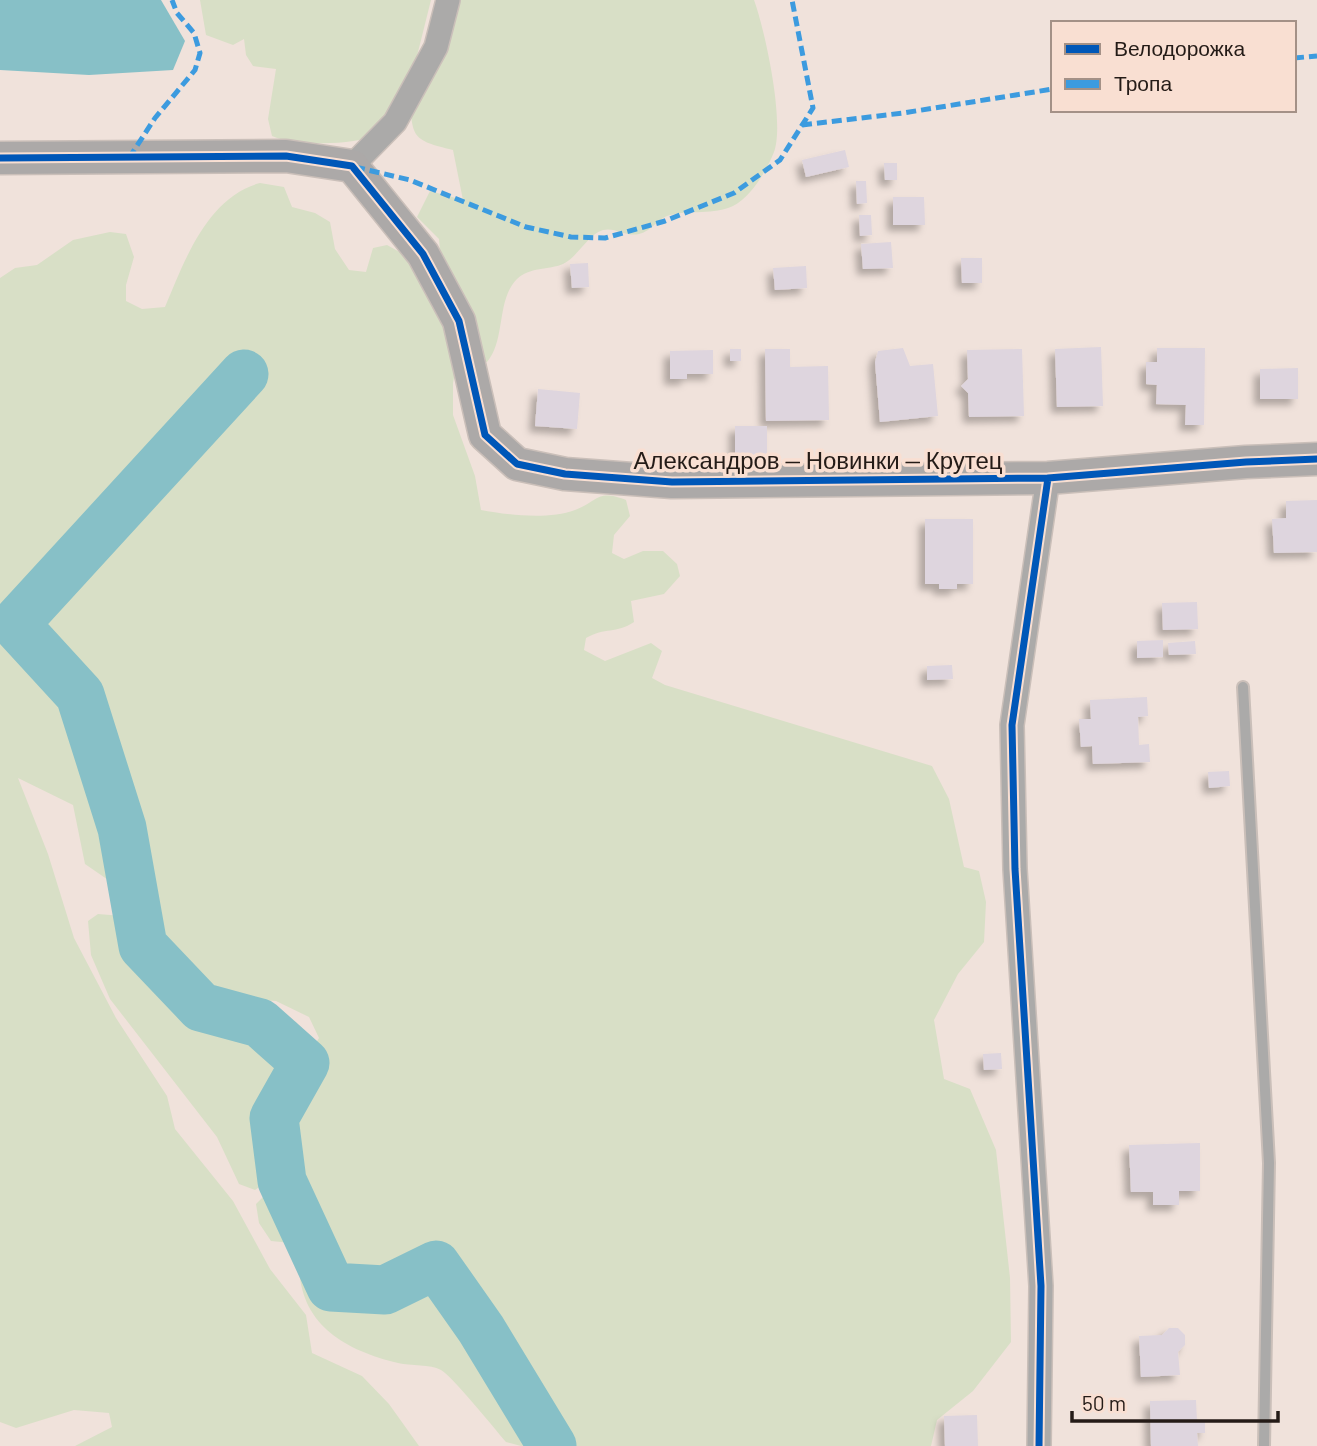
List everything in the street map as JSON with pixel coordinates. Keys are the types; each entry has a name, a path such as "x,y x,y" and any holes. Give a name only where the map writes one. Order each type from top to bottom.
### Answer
{"street":[{"path":"0,158 286,156 352,166 395,122 436,47 448,0"},
{"name":"Александров — Новинки — Крутец","path":"352,166 423,254 460,321 485,435 517,464 565,474 672,482 1048,478 1317,459"},
{"path":"1039,1446 1041,1286 1015,869 1012,725 1048,478"}],"lane":[{"path":"1243,687 1269,1163 1264,1446"}],"green space":[{"path":"200,0 431,0 416,60 425,65 448,0 754,0 768,53 775,99 777,138 774,152 758,182 733,206 670,215 639,234 603,230 592,236 563,264 522,275 510,288 506,298 493,353 487,362 475,362 442,273 439,239 417,217 430,191 463,200 453,150 429,143 417,135 412,121 410,96 386,127 367,138 340,143 310,143 272,136 268,119 276,69 253,66 246,55 244,39 233,45 206,35"},
{"path":"260,183 284,187 292,207 315,213 330,222 335,249 349,270 366,272 373,248 387,245 405,255 459,351 453,383 453,415 475,476 481,510 515,515 553,515 583,507 603,496 616,497 626,500 630,516 614,535 612,553 624,559 643,551 663,551 677,564 680,576 664,594 631,601 634,622 586,638 584,650 605,661 651,643 662,651 652,678 665,685 932,766 949,799 964,867 979,871 986,902 984,942 958,974 934,1020 944,1079 970,1089 996,1150 1010,1278 1011,1342 973,1391 937,1420 931,1446 521,1446 506,1442 464,1392 441,1370 398,1363 343,1342 316,1318 307,1303 301,1284 299,1263 309,1262 292,1243 271,1241 259,1223 256,1204 265,1195 274,1197 270,1179 255,1190 239,1184 217,1137 110,999 91,955 88,921 98,914 122,916 114,884 85,864 73,805 18,778 48,854 74,938 116,1018 167,1096 175,1129 233,1201 270,1269 306,1315 312,1353 362,1376 389,1404 419,1446 75,1446 112,1427 109,1413 74,1410 16,1428 0,1422 0,278 15,268 37,265 73,240 110,232 126,234 134,257 126,285 126,301 142,309 165,307 200,233 225,202","holes":["233,998 276,1001 309,1017 319,1038 300,1068 306,1035 296,1022"]}],"water":[{"path":"0,0 161,0 185,41 173,70 89,75 0,70"}],"building":[{"path":"845,150 849,167 806,177 802,160"},
{"path":"884,163 897,163 897,180 885,180"},
{"path":"856,181 866,181 867,203 857,204"},
{"path":"893,197 924,197 925,225 893,225"},
{"path":"859,215 871,215 872,235 860,236"},
{"path":"891,242 893,268 863,269 861,244"},
{"path":"961,258 982,258 982,283 962,283"},
{"path":"588,263 589,287 572,288 570,264"},
{"path":"806,266 807,288 775,290 773,268"},
{"path":"1101,347 1103,406 1057,407 1055,349"},
{"path":"903,348 910,366 933,364 938,416 880,422 875,362 878,351"},
{"path":"1157,348 1205,348 1204,425 1185,425 1186,405 1156,404 1157,385 1146,384 1146,362 1157,362"},
{"path":"730,349 741,349 741,361 730,361"},
{"path":"765,349 790,349 790,367 828,366 829,420 766,421"},
{"path":"1022,349 1024,416 969,417 968,393 961,386 968,379 967,350"},
{"path":"713,350 713,374 687,374 687,379 670,379 670,351"},
{"path":"1298,368 1298,399 1260,399 1260,369"},
{"path":"538,389 580,393 577,429 535,426"},
{"path":"735,426 767,426 767,455 735,455"},
{"path":"1317,500 1317,552 1274,553 1272,519 1286,518 1286,501"},
{"path":"925,519 973,519 973,584 957,584 957,589 939,589 939,584 925,584"},
{"path":"1197,602 1198,629 1163,630 1162,603"},
{"path":"1163,640 1163,657 1137,658 1137,641"},
{"path":"1195,641 1196,654 1169,655 1168,643"},
{"path":"952,665 953,679 927,680 927,666"},
{"path":"1147,697 1148,716 1138,717 1139,745 1149,744 1150,762 1093,764 1092,746 1081,747 1079,719 1091,719 1090,700"},
{"path":"1229,771 1230,786 1209,788 1208,772"},
{"path":"1001,1053 1002,1069 984,1070 983,1054"},
{"path":"1200,1143 1200,1191 1179,1191 1179,1205 1153,1205 1153,1192 1131,1192 1129,1145"},
{"path":"1169,1328 1178,1328 1185,1335 1185,1345 1178,1352 1180,1375 1141,1377 1139,1336 1162,1335"},
{"path":"1196,1400 1197,1422 1205,1422 1205,1433 1197,1433 1198,1446 1151,1446 1150,1401"},
{"path":"977,1415 978,1446 945,1446 944,1416"}],"waterway":[{"path":"244,374 15,624 80,695 122,828 143,946 201,1007 260,1023 305,1063 274,1118 282,1181 331,1287 385,1290 436,1265 481,1329 552,1446"}],"marked path":[{"path":"129,158 155,118 195,70 200,53 194,33 177,13 172,0"},
{"path":"355,167 410,180 526,227 571,237 605,238 665,221 734,193 780,160 813,108 792,0"},
{"path":"1296,58 1317,56"},
{"path":"802,125 903,113 1051,89"}],"cycle path":[{"path":"0,158 286,156 352,166 423,254 459,321 485,435 517,464 565,474 672,482 1048,478 1317,459"},
{"path":"1039,1446 1041,1286 1015,869 1012,725 1048,478"}]}
